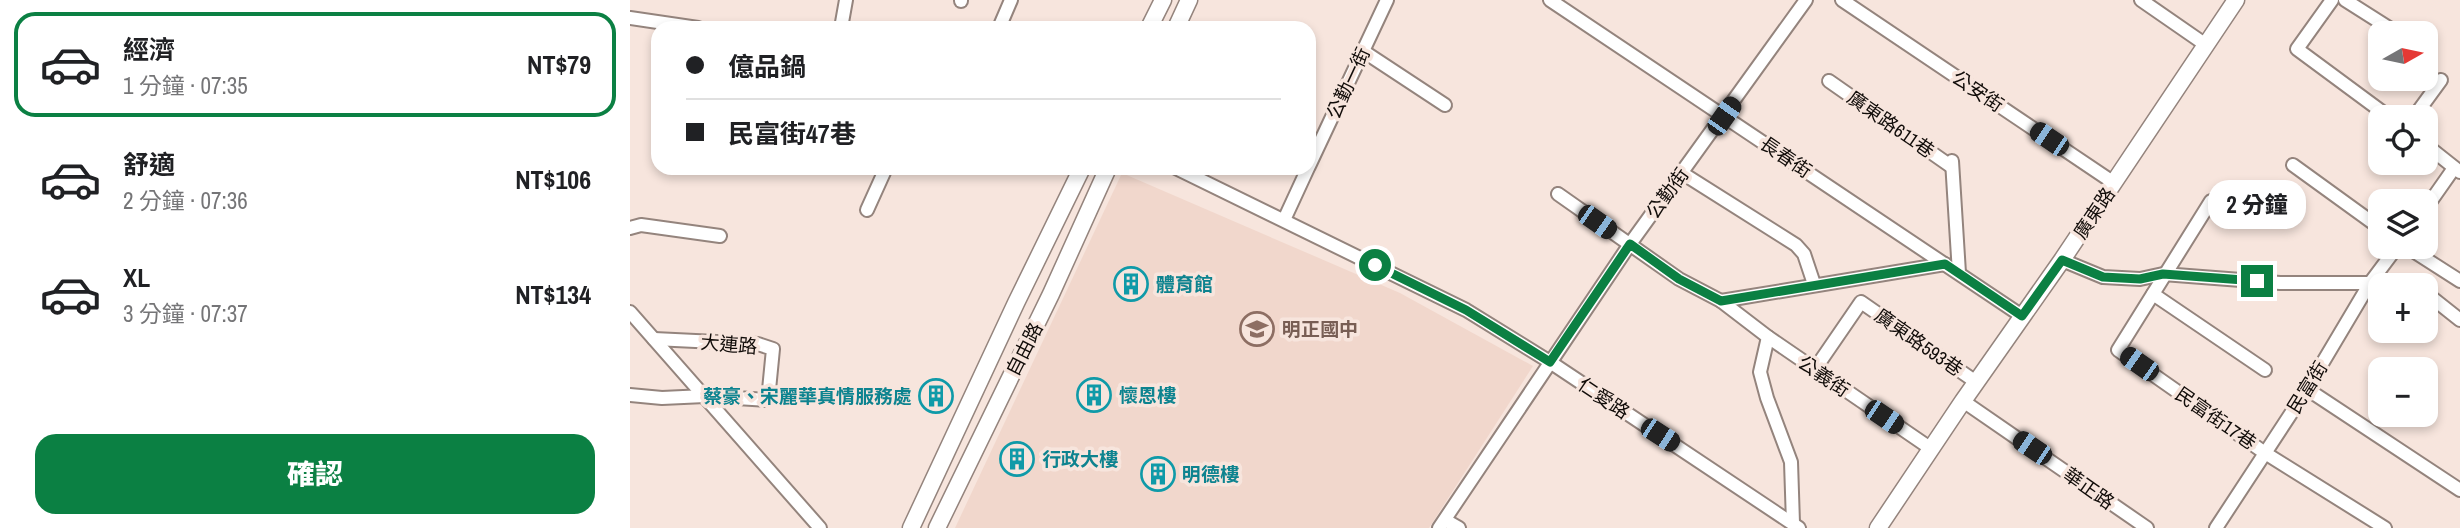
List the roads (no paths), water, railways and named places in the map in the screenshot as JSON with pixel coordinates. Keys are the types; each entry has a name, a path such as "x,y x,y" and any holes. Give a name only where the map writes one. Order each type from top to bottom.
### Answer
{"street":[{"path":"842,21 846,0"},
{"path":"1002,21 1011,0"},
{"path":"1152,21 1163,0"},
{"path":"1179,21 1189,0"},
{"name":"公勤一街","path":"1316,152 1387,0"},
{"name":"長春街","path":"1550,0 2022,316"},
{"name":"公勤街","path":"1442,524 1630,244 1806,0"},
{"name":"公安街","path":"1842,0 2114,183"},
{"path":"2141,0 2206,45"},
{"name":"廣東路","path":"1878,528 2236,0"},
{"path":"2332,0 2297,49 2373,105"},
{"path":"2345,0 2378,21"},
{"path":"630,18 651,21"},
{"path":"1363,51 1445,105"},
{"path":"2423,105 2441,80"},
{"name":"廣東路611巷","path":"1829,81 1952,162 1959,273"},
{"path":"2438,155 2457,170 2438,193"},
{"path":"2293,165 2368,219"},
{"path":"1682,173 1796,245 1804,254 1814,285"},
{"path":"867,210 883,175"},
{"name":"自由路","path":"912,528 1079,175"},
{"name":"自由路","path":"937,528 1051,294 1105,175"},
{"name":"仁愛路","path":"1191,175 1466,310 1550,362 1796,526"},
{"name":"公勤一街","path":"1284,220 1305,175"},
{"name":"公義街","path":"1558,194 1679,279 1721,301 1768,337 1930,449"},
{"name":"民富街17巷","path":"2211,201 2118,350 2265,453"},
{"path":"630,228 641,225 719,236"},
{"path":"2426,259 2460,281"},
{"path":"2062,260 2103,277 2140,279 2163,274 2280,283 2368,283"},
{"path":"1721,301 1945,264"},
{"name":"民富街","path":"2217,528 2307,389 2368,286"},
{"path":"2153,294 2265,370"},
{"name":"廣東路593巷","path":"1815,369 1861,302 1976,382"},
{"path":"2438,303 2460,320"},
{"name":"大連路","path":"630,312 820,528"},
{"path":"1768,337 1760,372 1791,462 1796,526"},
{"name":"大連路","path":"654,339 758,344 773,349 768,400 705,396"},
{"path":"2307,389 2460,490"},
{"path":"630,395 662,398 705,396"},
{"name":"華正路","path":"1963,401 2147,528"},
{"path":"2265,453 2385,528"},
{"path":"1442,524 1459,528"}],"place":[{"name":"體育館","path":"1131,284"},
{"name":"明正國中","path":"1257,329"},
{"name":"懷恩樓","path":"1094,395"},
{"name":"蔡豪、宋麗華真情服務處","path":"936,396"},
{"name":"行政大樓","path":"1017,459"},
{"name":"明德樓","path":"1158,474"}]}
